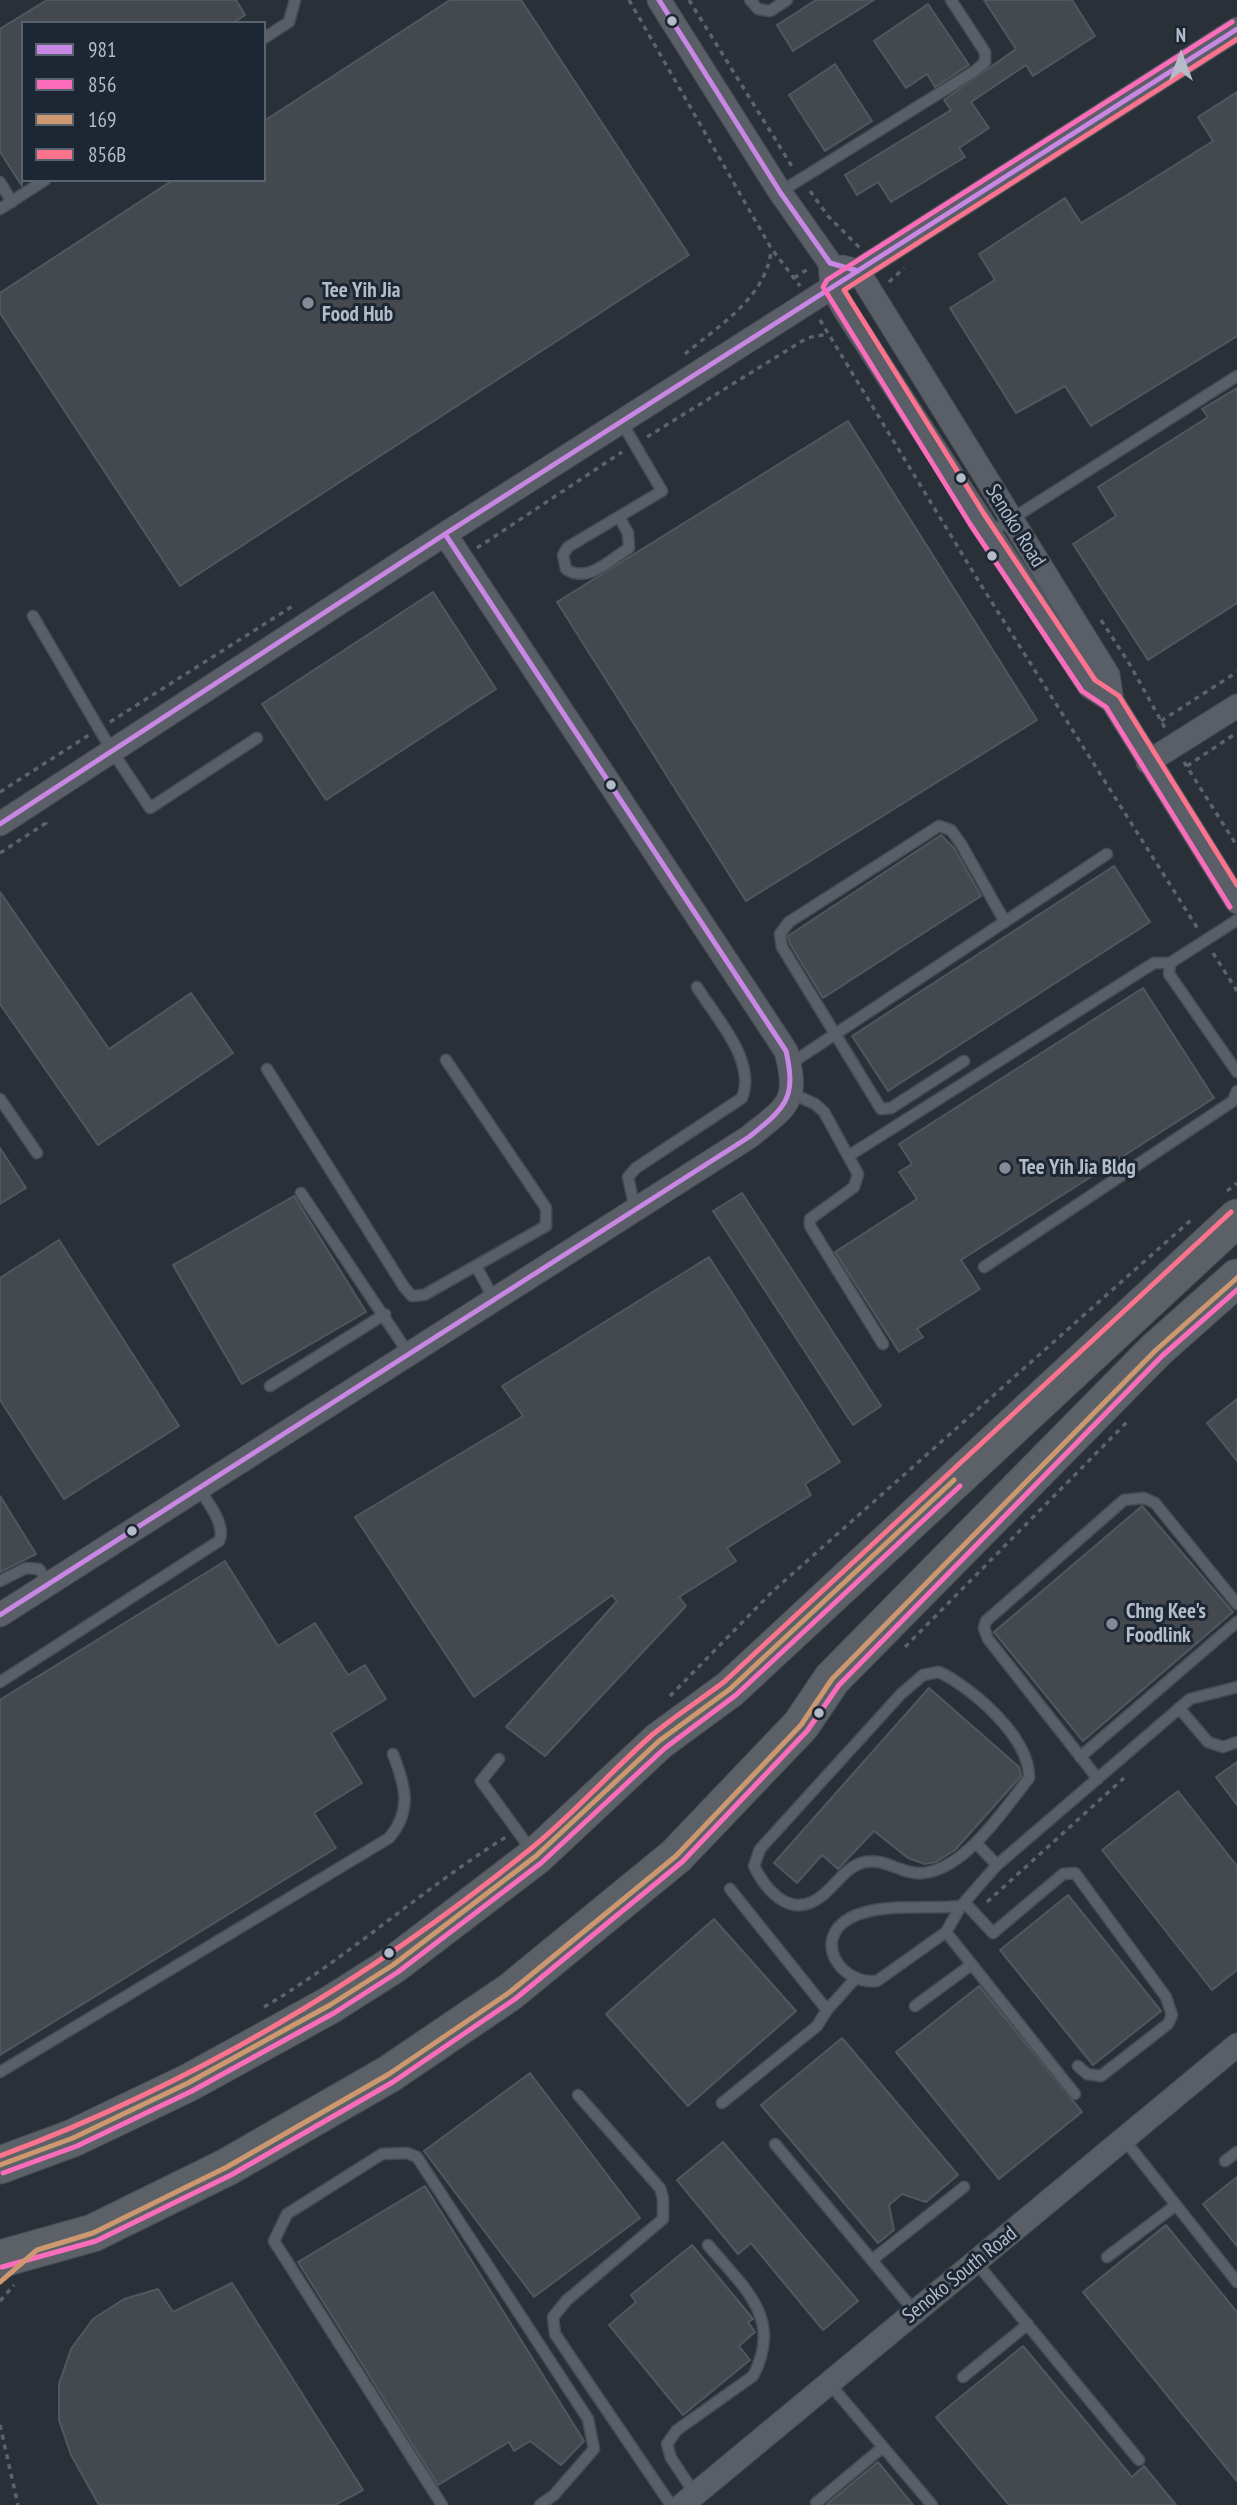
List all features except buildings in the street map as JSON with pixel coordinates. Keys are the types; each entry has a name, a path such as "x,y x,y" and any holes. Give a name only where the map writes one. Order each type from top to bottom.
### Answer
{"main road":[{"path":"0,2165 73,2138 188,2083 330,2005 393,1965 525,1844 730,1689 1227,1209"},
{"path":"0,2259 93,2233 227,2167 389,2074 510,1992 676,1856 802,1725 832,1679 1156,1350 1237,1278"},
{"path":"0,2282 37,2250"}],"street":[{"path":"659,0 780,192 830,263 858,271"},
{"path":"0,824 445,534 1237,29"},
{"name":"Senoko Road","path":"830,263 832,287 988,534 1089,687 1112,701"},
{"name":"Senoko Road","path":"858,271 1108,675 1112,701 1237,902"},
{"path":"0,1615 749,1136 787,1105 794,1080 786,1051 445,534"},
{"path":"1148,762 1237,706"},
{"name":"Senoko South Road","path":"687,2501 1237,2045"}],"lane":[{"path":"266,37 289,22 296,0"},
{"path":"750,0 758,9 770,11 787,0"},
{"path":"780,192 975,71 985,62 985,52 951,0"},
{"path":"0,182 12,202"},
{"path":"0,209 42,182"},
{"path":"988,534 1237,376"},
{"path":"619,517 628,533 629,548 586,576 576,576 566,569 564,555 568,547 662,491 621,421"},
{"path":"33,616 112,751 150,808 257,738"},
{"path":"964,1061 885,1111 782,947 780,934 789,922 939,826 951,830 961,844 1005,922"},
{"path":"790,1065 1107,854"},
{"path":"850,1155 1154,963 1170,963 1237,920"},
{"path":"1170,963 1169,974 1237,1072"},
{"path":"635,1209 628,1177 636,1168 742,1098 747,1085 744,1062 697,987"},
{"path":"267,1069 412,1296 424,1295 546,1226 546,1208 446,1060"},
{"path":"984,1267 1233,1101 1237,1091"},
{"path":"791,1093 815,1104 824,1112 850,1155 858,1174 854,1187 810,1219 810,1226 883,1344"},
{"path":"0,1099 37,1153"},
{"path":"301,1193 385,1314 409,1354"},
{"path":"476,1266 495,1299"},
{"path":"270,1386 385,1314"},
{"path":"0,1682 219,1541 222,1535 220,1526 199,1488"},
{"path":"1098,1779 988,1639 984,1628 986,1621 1124,1500 1133,1497 1155,1503 1237,1604"},
{"path":"0,1581 30,1567 39,1569 49,1584"},
{"path":"1080,1757 1237,1622"},
{"path":"939,1672 956,1680 1011,1731 1026,1754 1029,1765 1029,1778 977,1844 924,1873 880,1861 863,1862 847,1871 822,1896 802,1906 786,1905 765,1888 754,1866 760,1849 775,1829 901,1694 923,1675 939,1672"},
{"path":"963,1905 930,1910 887,1908 866,1911 836,1928 830,1939 831,1952 845,1973 854,1980 877,1981 946,1932 963,1905 997,1865 1190,1699 1237,1687"},
{"path":"1179,1709 1208,1742 1223,1747 1237,1742"},
{"path":"0,2072 389,1838 399,1826 406,1802 406,1787 393,1754"},
{"path":"499,1759 481,1781 525,1844"},
{"path":"977,1844 997,1865"},
{"path":"963,1905 993,1933 1063,1874 1075,1872 1166,1997 1172,2015 1168,2024 1149,2039 1101,2076 1087,2074 1078,2066"},
{"path":"730,1889 827,2010"},
{"path":"946,1932 1075,2094"},
{"path":"915,2006 971,1965"},
{"path":"722,2103 817,2026 827,2010 854,1980"},
{"path":"578,2095 660,2188 664,2211 663,2218 567,2300 553,2317 555,2334 687,2501"},
{"path":"1123,2138 1237,2282"},
{"path":"775,2144 915,2312"},
{"path":"442,2505 274,2241 287,2214 382,2154 393,2152 417,2157 588,2419 594,2449 554,2495 540,2505"},
{"path":"1225,2161 1237,2152"},
{"path":"872,2260 964,2188"},
{"path":"1107,2257 1175,2205"},
{"path":"687,2501 667,2444 677,2430 753,2376 760,2364 764,2317 753,2299 708,2245"},
{"path":"975,2261 1139,2460"},
{"path":"963,2377 1028,2324"},
{"path":"829,2383 932,2505"},
{"path":"817,2503 883,2447"}],"path":[{"path":"629,0 771,248 770,261 755,295 674,362"},
{"path":"689,0 801,179 828,216 858,244"},
{"path":"885,286 910,262"},
{"path":"828,334 981,585 1083,742 1237,991"},
{"path":"0,792 297,603"},
{"path":"1100,619 1237,846"},
{"path":"1161,721 1237,672"},
{"path":"1187,766 1237,733"},
{"path":"1227,1209 1237,1183"},
{"path":"668,1698 772,1592 1197,1215"},
{"path":"973,1914 1127,1775"},
{"path":"256,2012 309,1980 475,1856 525,1844"},
{"path":"0,2425 18,2505"}],"transit line":[{"name":"981","path":"659,0 780,192 830,263 858,271"},
{"name":"856","path":"1230,907 1106,707 1082,691 970,524 823,287 827,280 1232,22"},
{"name":"981","path":"0,824 445,534 1237,29"},
{"name":"856B","path":"1237,39 844,290 984,514 1095,680 1119,696 1237,885"},
{"name":"981","path":"0,1615 749,1137 772,1118 789,1092 786,1051 445,534"},
{"name":"856B","path":"0,2156 72,2128 210,2062 342,1985 467,1898 544,1837 652,1735 724,1682 1231,1212"},
{"name":"169","path":"0,2282 37,2250 93,2233 227,2167 389,2074 510,1992 676,1856 801,1725 832,1679 1156,1350 1237,1278"},
{"name":"856","path":"2,2267 96,2241 231,2175 393,2082 515,1999 682,1862 807,1731 839,1685 1162,1356 1237,1290"},
{"name":"169","path":"0,2165 73,2138 188,2083 330,2005 393,1965 536,1856 659,1741 730,1689 954,1480"},
{"name":"856","path":"3,2173 77,2146 192,2091 334,2013 398,1972 541,1863 665,1748 736,1695 960,1486"}],"place":[{"name":"Tee Yih Jia Food Hub","path":"308,303"},
{"name":"Tee Yih Jia Bldg","path":"1005,1168"},
{"name":"Chng Kee's Foodlink","path":"1112,1624"}]}
